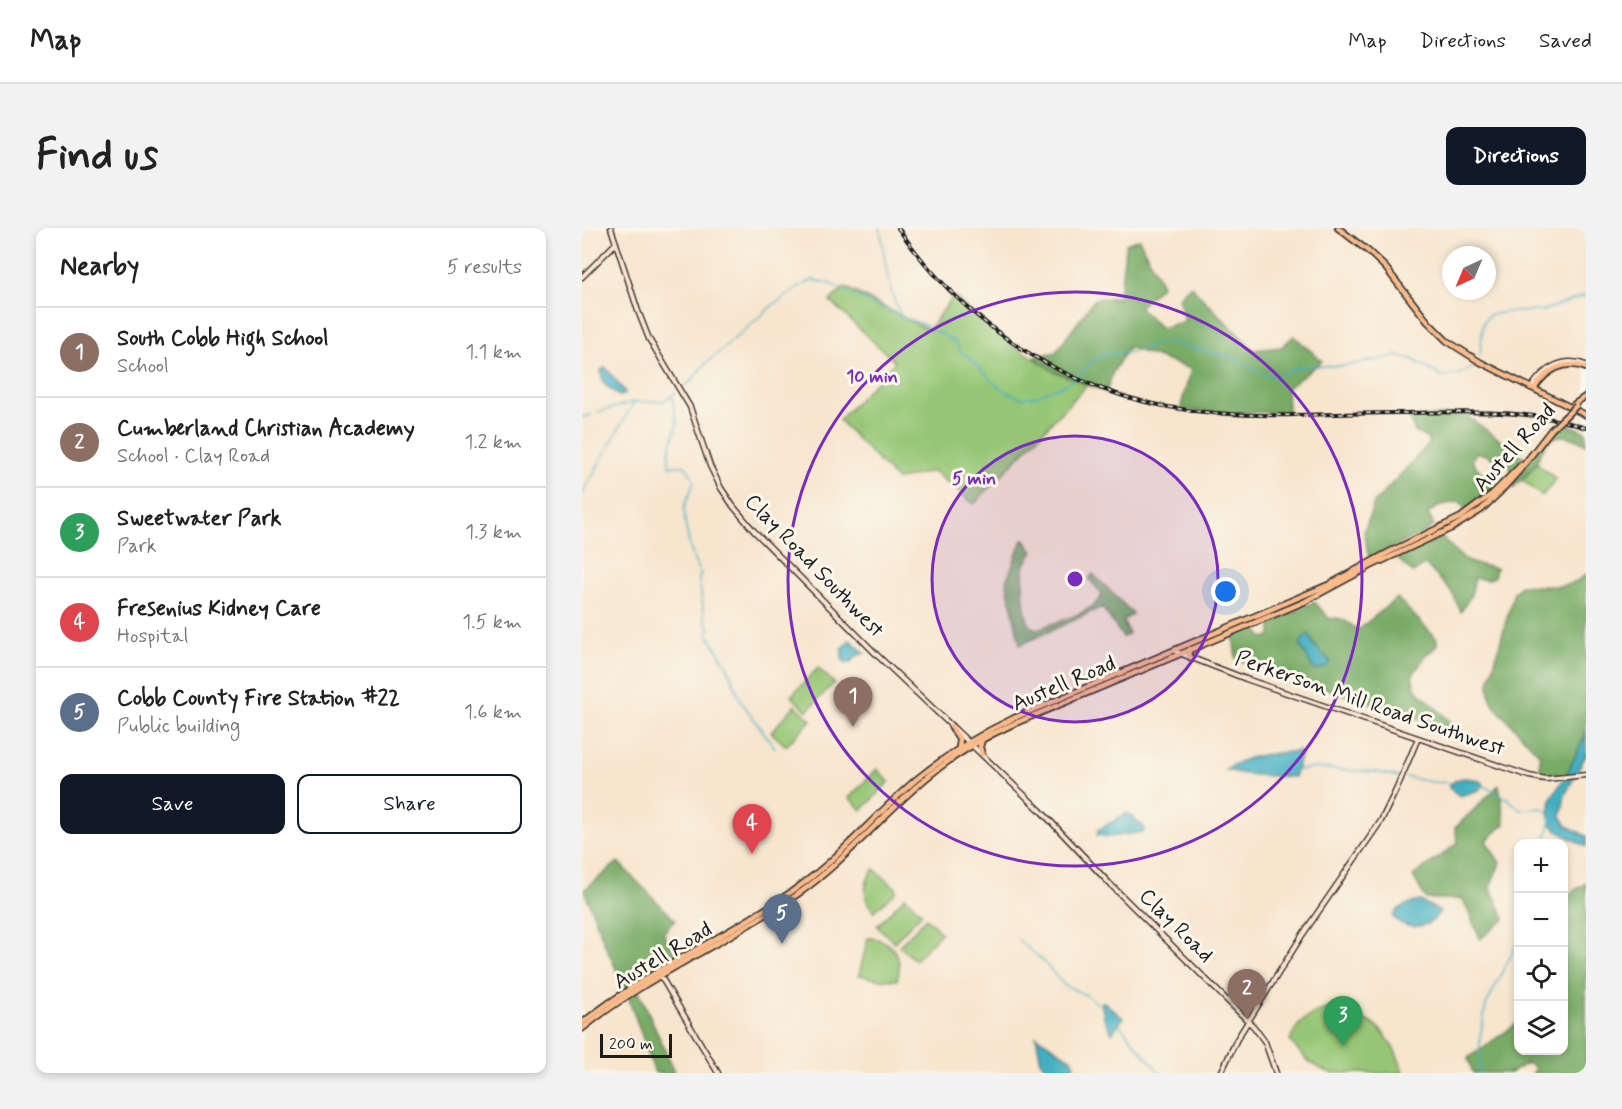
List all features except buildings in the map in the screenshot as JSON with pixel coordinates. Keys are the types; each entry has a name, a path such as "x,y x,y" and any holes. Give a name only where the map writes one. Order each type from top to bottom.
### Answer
{"main road":[{"path":"1338,228 1383,265 1428,322 1447,341 1480,362 1586,415"},
{"path":"1533,389 1546,374 1557,366 1570,364 1586,366"},
{"name":"Austell Road","path":"660,974 804,883 844,850 919,778 957,749 1310,594 1461,517 1509,478 1549,430 1584,399"},
{"name":"Austell Road","path":"582,1023 640,985 777,907 807,886 850,850 915,788 971,743 1014,718 1177,652 1190,649 1314,597 1467,519 1489,503 1513,479 1549,430"},
{"path":"1190,649 1188,653 1192,659"},
{"path":"951,726 960,740 957,749"},
{"path":"982,754 980,747 983,739"},
{"name":"Austell Road","path":"582,1029 625,995"}],"street":[{"name":"Clay Road Southwest","path":"611,228 646,332 690,407 710,466 727,498 754,531 904,683 1041,810"},
{"path":"582,277 616,243"},
{"name":"Perkerson Mill Road Southwest","path":"1177,652 1529,776 1557,779 1586,775"},
{"path":"1221,1073 1231,1048 1304,934 1381,821 1418,738"},
{"name":"Clay Road","path":"1041,810 1116,890 1248,1022 1265,1042 1276,1073"},
{"path":"660,974 718,1073"}],"green space":[{"path":"1139,239 1162,285 1139,307 1161,328 1185,321 1178,298 1191,285 1254,350 1281,347 1294,336 1322,361 1287,388 1288,412 1228,413 1180,410 1191,369 1128,347 1113,372 1106,392 1053,371 1034,357 1056,352 1095,299 1119,297 1126,244"},
{"path":"845,287 928,330 954,296 1016,347 1050,368 1087,385 974,504 933,471 897,480 839,420 895,362 830,301"},
{"path":"1464,414 1524,457 1513,470 1489,456 1476,452 1472,461 1496,487 1466,510 1459,502 1441,505 1428,513 1434,526 1369,558 1364,532 1374,503 1428,445 1428,439 1415,432 1409,418"},
{"path":"1565,423 1586,432 1586,444 1574,438 1562,436 1551,439 1534,466 1513,488 1513,484 1545,440"},
{"path":"1537,463 1556,479 1542,496 1522,480"},
{"path":"1443,538 1458,554 1471,563 1496,568 1494,577 1487,580 1475,578 1471,595 1461,612 1451,591 1425,564 1413,573 1396,557"},
{"path":"1024,539 1033,552 1025,565 1023,577 1026,612 1031,627 1037,629 1064,620 1084,612 1098,601 1102,594 1089,579 1093,574 1133,614 1123,621 1129,634 1123,637 1102,607 1020,645 1006,580"},
{"path":"1586,574 1585,736 1566,776 1540,774 1540,755 1495,707 1490,696 1489,683 1514,592 1522,585 1547,586 1572,583"},
{"path":"1397,598 1437,639 1437,646 1426,655 1412,676 1415,688 1462,733 1236,659 1233,634 1253,625 1263,638 1271,636 1271,624 1314,602 1330,619 1342,619 1358,630"},
{"path":"818,668 834,683 807,711 791,696"},
{"path":"795,705 811,720 786,746 771,732"},
{"path":"877,769 889,782 862,810 849,798"},
{"path":"1499,785 1505,824 1486,841 1500,863 1490,887 1505,919 1480,939 1463,899 1426,899 1413,876 1458,843 1455,828"},
{"path":"618,862 675,920 663,933 678,956 635,982 675,1073 655,1073 625,988 605,945 584,890"},
{"path":"874,869 896,888 896,892 874,911 867,900 865,890"},
{"path":"1586,883 1586,1073 1533,1073 1535,1067 1527,1063 1510,1073 1473,1073 1468,1058 1514,1026 1514,1055 1568,1055 1568,894"},
{"path":"905,897 922,913 894,942 877,926"},
{"path":"926,918 941,933 915,960 899,946"},
{"path":"868,938 884,942 894,951 899,964 897,980 859,975"},
{"path":"1329,1008 1367,1021 1382,1031 1395,1051 1403,1073 1332,1073 1308,1061 1290,1041 1292,1035 1305,1019"}],"water":[{"path":"605,367 625,392 624,395 619,396 603,383 601,371"},
{"path":"1309,634 1313,644 1330,661 1328,666 1316,670 1313,668 1301,646 1301,641"},
{"path":"850,640 865,653 858,655 850,663 845,663 842,658 842,649"},
{"path":"1586,723 1586,755 1565,795 1561,816 1567,826 1586,836 1586,847 1559,832 1550,823 1549,815 1551,798 1566,776 1585,736"},
{"path":"1300,751 1294,777 1251,775 1225,770 1252,757"},
{"path":"1463,778 1474,779 1484,785 1479,790 1460,796 1449,786"},
{"path":"1127,813 1143,826 1144,832 1109,837 1097,835 1098,830"},
{"path":"1420,901 1440,911 1431,922 1412,926 1405,925 1393,917 1404,906"},
{"path":"1101,1002 1123,1018 1112,1033 1104,1018"},
{"path":"1036,1036 1073,1060 1074,1065 1067,1073 1050,1073 1041,1062"}],"waterway":[{"path":"880,228 890,285 902,317"},
{"path":"684,386 691,382 701,368 773,305 813,280 828,283 920,323 948,338 955,342 960,351 994,383 1022,398 1036,396 1066,384 1105,354 1134,352 1154,344 1168,342 1227,356 1265,375 1279,375 1303,366 1342,366 1398,356 1412,359 1442,377 1460,374 1475,366"},
{"path":"1480,355 1483,323 1489,315 1542,311 1586,295"},
{"path":"598,412 634,402 663,401 676,392"},
{"path":"672,396 677,424 669,451 669,466 685,466 693,477"},
{"path":"582,494 634,402"},
{"path":"582,417 591,415"},
{"path":"694,481 684,509 690,548 699,569"},
{"path":"701,572 699,579 705,621 709,626 708,635 727,666 741,701 775,748"},
{"path":"1297,770 1313,768 1376,772 1399,777"},
{"path":"1406,777 1451,783"},
{"path":"1483,786 1491,789"},
{"path":"1493,791 1508,799 1521,810 1541,808 1548,811"},
{"path":"1546,839 1551,819"},
{"path":"1018,940 1042,960 1064,985 1086,995 1100,1005"},
{"path":"1479,1073 1480,1037 1486,1005 1515,947"},
{"path":"1120,1025 1160,1073"}],"railway":[{"path":"898,228 960,301 997,331 1036,357 1077,379 1121,395 1168,407 1216,413 1284,415 1469,412 1539,417 1586,428"}],"place":[{"name":"South Cobb High School","path":"853,727"},
{"name":"Fresenius Kidney Care","path":"752,854"},
{"name":"Cobb County Fire Station #22","path":"782,944"},
{"name":"Cumberland Christian Academy","path":"1247,1019"},
{"name":"Sweetwater Park","path":"1343,1046"}]}
